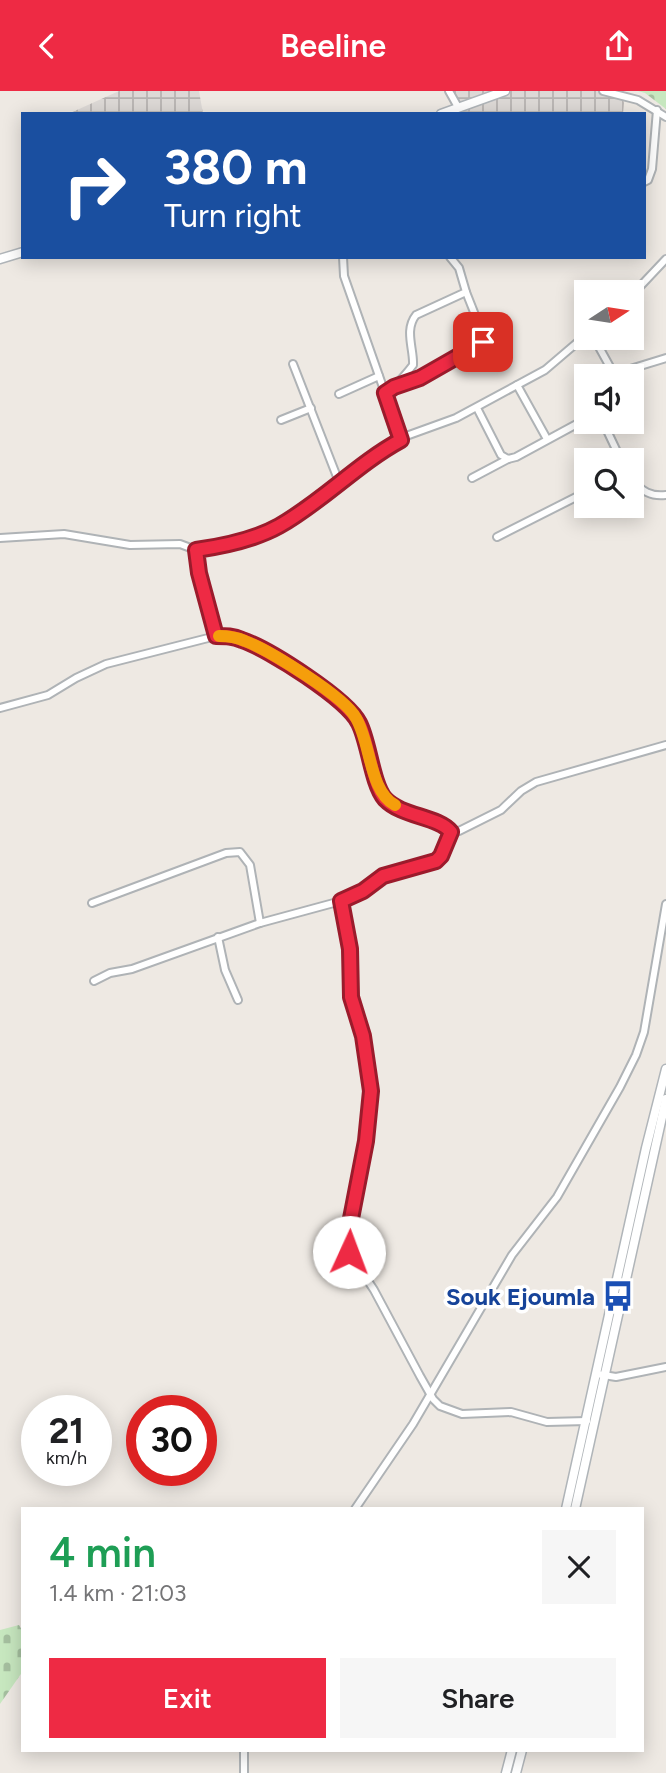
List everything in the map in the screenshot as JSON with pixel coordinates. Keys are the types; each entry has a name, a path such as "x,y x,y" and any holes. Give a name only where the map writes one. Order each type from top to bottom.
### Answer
{"main road":[{"path":"447,112 505,91"},
{"path":"0,259 21,253"},
{"path":"567,1507 575,1490 602,1375 666,1069"},
{"path":"650,1149 666,1099"},
{"path":"575,1507 575,1490 587,1421 602,1375"},
{"path":"506,1773 511,1752"},
{"path":"516,1773 521,1752"}],"street":[{"path":"449,91 458,107"},
{"path":"603,91 626,95 666,117"},
{"path":"646,181 649,180 652,169 657,110"},
{"path":"343,259 344,276 401,440"},
{"path":"385,393 482,345 483,335 459,268 452,259"},
{"path":"644,282 666,259"},
{"path":"394,387 413,365 410,334 412,320 416,315 466,292"},
{"path":"0,538 64,534 130,545 180,544 196,550 252,538 278,527 386,448 477,408 545,370 574,345"},
{"path":"644,365 666,358"},
{"path":"293,364 339,482"},
{"path":"339,394 379,376"},
{"path":"517,385 548,439"},
{"path":"281,420 310,408"},
{"path":"477,408 501,454 508,459"},
{"path":"472,478 574,425"},
{"path":"644,491 664,498"},
{"path":"497,537 574,498"},
{"path":"196,550 199,573 216,636"},
{"path":"0,708 48,695 107,664 216,636 233,637 251,643 291,667 341,702 354,714 361,726 383,797 413,816 439,823 451,832 459,831 501,810 521,791 536,782 666,745"},
{"path":"94,981 110,973 132,969 260,923 341,901 363,891 383,876 436,861 441,856 451,832"},
{"path":"92,903 226,853 240,852 250,865 260,923"},
{"path":"341,901 350,949 351,997 363,1036 371,1091 366,1141 348,1234 349,1252 380,1299 436,1403 449,1412 461,1414 511,1412 547,1422 587,1421"},
{"path":"356,1507 424,1405 512,1255 564,1186 620,1087 636,1055 643,1032 663,942 666,904"},
{"path":"218,937 225,970 238,1000"},
{"path":"602,1375 616,1377 666,1367"},
{"path":"424,1405 436,1403"},
{"path":"244,1752 244,1773"}],"shaded area":[{"path":"119,91 199,91 203,112 72,112"},
{"path":"445,91 621,91 624,103 623,112 454,112 453,104"}],"green space":[{"path":"638,91 666,91 666,109 645,93"},
{"path":"19,1625 21,1628 21,1674 0,1704 0,1630"}],"slow traffic":[{"path":"219,636 244,640 271,654 350,709 361,726 383,797 395,805"}],"place":[{"name":"Souk Ejoumla","path":"618,1296"}],"route":[{"path":"349,1252 348,1234 366,1141 371,1091 362,1029 351,997 350,949 341,901 370,887 383,876 436,861 441,856 451,832 439,823 413,816 383,797 361,726 354,714 341,702 251,643 233,637 216,636 199,573 196,550 252,538 278,527 373,457 401,440 385,393 420,378 482,345 483,342"}]}
